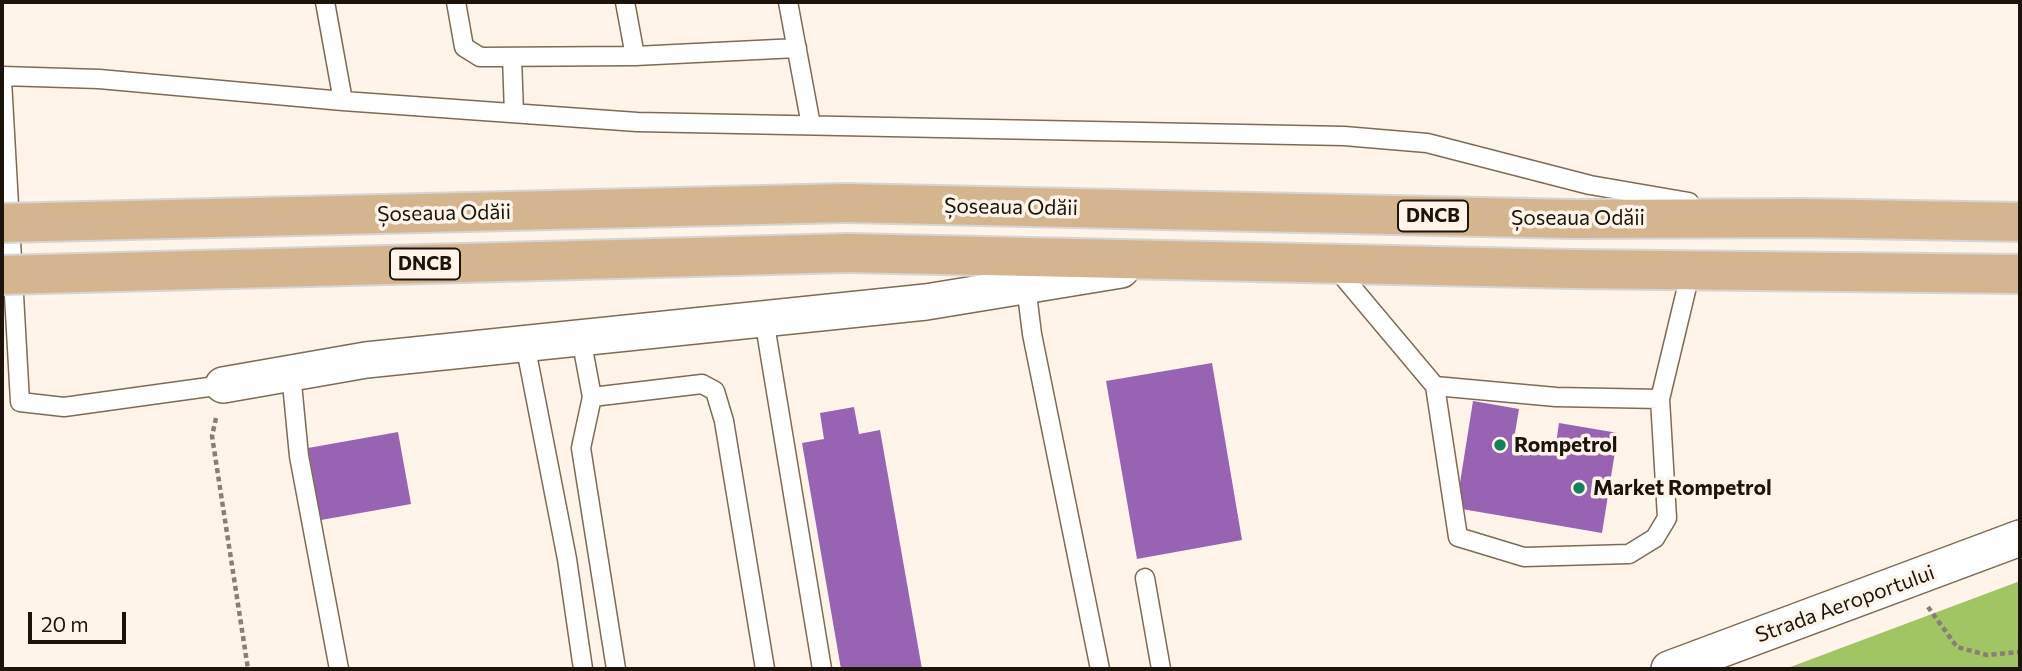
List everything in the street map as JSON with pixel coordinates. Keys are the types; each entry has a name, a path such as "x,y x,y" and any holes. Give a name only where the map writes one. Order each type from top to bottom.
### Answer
{"main road":[{"name":"Șoseaua Odăii","path":"2,223 846,203 1559,219 1804,218 2020,222"},
{"name":"DNCB","path":"2,275 848,253 1333,264 2020,274"}],"street":[{"path":"223,385 366,360 926,302 1185,259"},
{"name":"Strada Aeroportului","path":"1669,669 2020,538"}],"lane":[{"path":"325,2 343,102"},
{"path":"456,2 464,47 480,57 635,56 797,48"},
{"path":"625,2 635,56"},
{"path":"789,2 811,125"},
{"path":"512,57 514,113"},
{"path":"223,385 64,407 20,402 2,78 99,79 343,102 637,122 1344,136 1427,143 1590,185 1666,199 1804,218"},
{"path":"1333,264 1435,386 1458,537 1524,557 1629,554 1655,538 1667,518 1660,399 1690,270"},
{"path":"1026,286 1032,334 1100,669"},
{"path":"764,319 822,669"},
{"path":"581,338 592,397 581,448 616,669"},
{"path":"525,344 567,559 583,669"},
{"path":"291,373 299,456 339,669"},
{"path":"592,397 702,384 715,391 724,421 765,669"},
{"path":"1435,386 1556,397 1660,399"},
{"path":"1145,578 1161,669"}],"path":[{"path":"223,385 212,436 248,669"},
{"path":"1909,581 1957,647 1987,655 2020,652"}],"green space":[{"path":"2020,581 2020,669 1785,669"}],"building":[{"path":"1212,363 1242,540 1137,559 1106,381"},
{"path":"1473,401 1519,409 1513,445 1555,451 1559,423 1618,433 1602,533 1456,508"},
{"path":"854,407 859,434 880,430 922,669 841,669 802,443 824,439 820,413"},
{"path":"398,432 411,504 321,520 308,448"}],"place":[{"name":"Rompetrol","path":"1500,445"},
{"name":"Market Rompetrol","path":"1579,488"}]}
